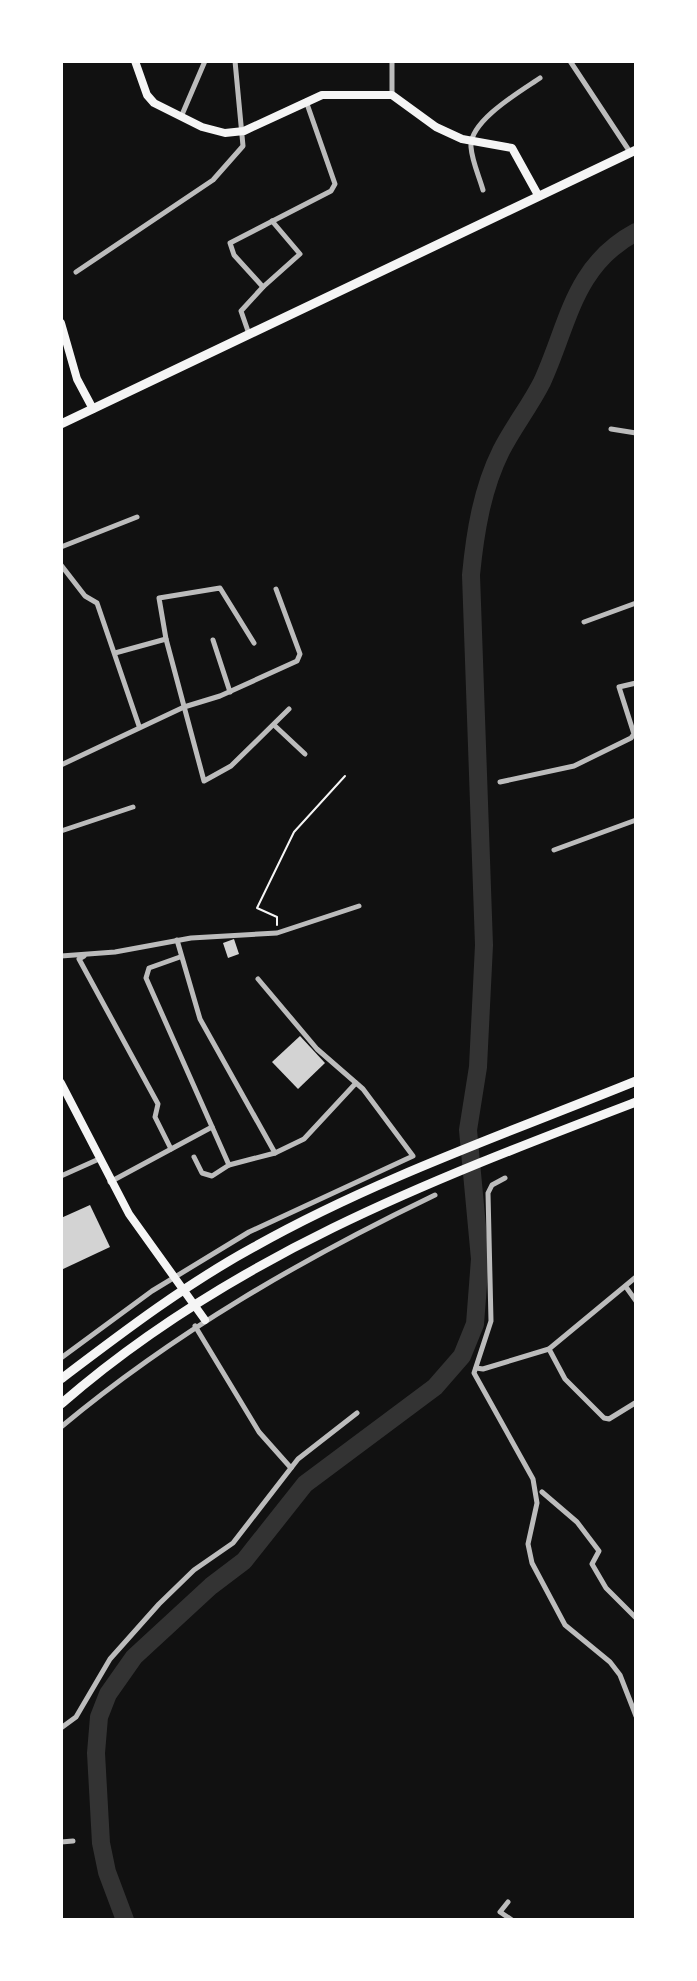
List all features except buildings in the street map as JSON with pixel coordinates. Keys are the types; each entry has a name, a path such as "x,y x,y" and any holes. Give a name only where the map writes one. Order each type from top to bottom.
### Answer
{"main road":[{"path":"135,61 147,95 166,111 225,133 244,131 306,101 337,93 392,95 436,127 471,141 514,150 538,195"},
{"path":"61,424 633,151"},
{"path":"61,323 77,379 93,409"},
{"path":"61,1380 184,1290 254,1247 431,1164 636,1081"},
{"path":"61,1083 110,1182 147,1241 205,1320"},
{"path":"61,1404 137,1344 194,1304 295,1244 436,1179 636,1102"}],"street":[{"path":"181,117 205,61"},
{"path":"76,272 213,180 243,146 244,131 235,61"},
{"path":"392,61 392,95"},
{"path":"569,61 633,151"},
{"path":"483,190 471,141 488,116 540,78"},
{"path":"263,287 229,247 239,237 331,191 335,184 306,101"},
{"path":"249,334 241,312 263,287 300,254 272,220"},
{"path":"611,429 636,433"},
{"path":"61,547 137,517"},
{"path":"61,565 85,596 97,603 139,726"},
{"path":"254,643 220,588 159,598 166,639 204,781 231,766 289,709"},
{"path":"61,765 139,726 230,691 299,657 276,589"},
{"path":"584,622 636,603"},
{"path":"116,653 166,639"},
{"path":"212,640 230,691"},
{"path":"500,782 574,766 631,738 634,734 619,687 636,683"},
{"path":"274,725 305,754"},
{"path":"61,831 133,807"},
{"path":"554,850 636,820"},
{"path":"61,956 84,956 177,940 277,933 359,906"},
{"path":"177,940 200,1018 275,1153"},
{"path":"84,956 79,959 159,1104 155,1117 172,1149"},
{"path":"180,957 149,968 146,978 229,1166"},
{"path":"61,1358 175,1277 258,1227 413,1156 356,1083 317,1049 258,979"},
{"path":"194,1157 206,1176 218,1174 229,1166 275,1153 311,1133 356,1083"},
{"path":"110,1182 212,1127"},
{"path":"61,1176 99,1159"},
{"path":"505,1178 492,1185 488,1193 486,1239 491,1321 474,1373 521,1453 536,1489 537,1503 528,1544 532,1563 565,1625 610,1662 620,1675 636,1716"},
{"path":"61,1427 195,1326 344,1239 435,1195"},
{"path":"476,1368 484,1369 549,1349 636,1277"},
{"path":"626,1287 636,1301"},
{"path":"195,1326 259,1432 291,1468"},
{"path":"549,1349 565,1379 604,1418 609,1419 635,1403"},
{"path":"61,1728 76,1717 99,1675 126,1640 185,1578 233,1543 291,1468 357,1413"},
{"path":"542,1492 593,1539 599,1551 592,1564 606,1588 636,1618"},
{"path":"61,1842 73,1841"},
{"path":"508,1902 500,1912 512,1920"}],"path":[{"path":"277,933 277,917 257,908 294,832 345,776"}],"waterway":[{"path":"125,1920 107,1872 101,1843 96,1753 99,1717 108,1694 134,1657 211,1586 244,1561 305,1484 435,1387 462,1356 475,1324 480,1259 468,1130 478,1067 484,945 471,575 475,543 480,512 494,466 542,382 576,298 599,261 636,232"}]}
